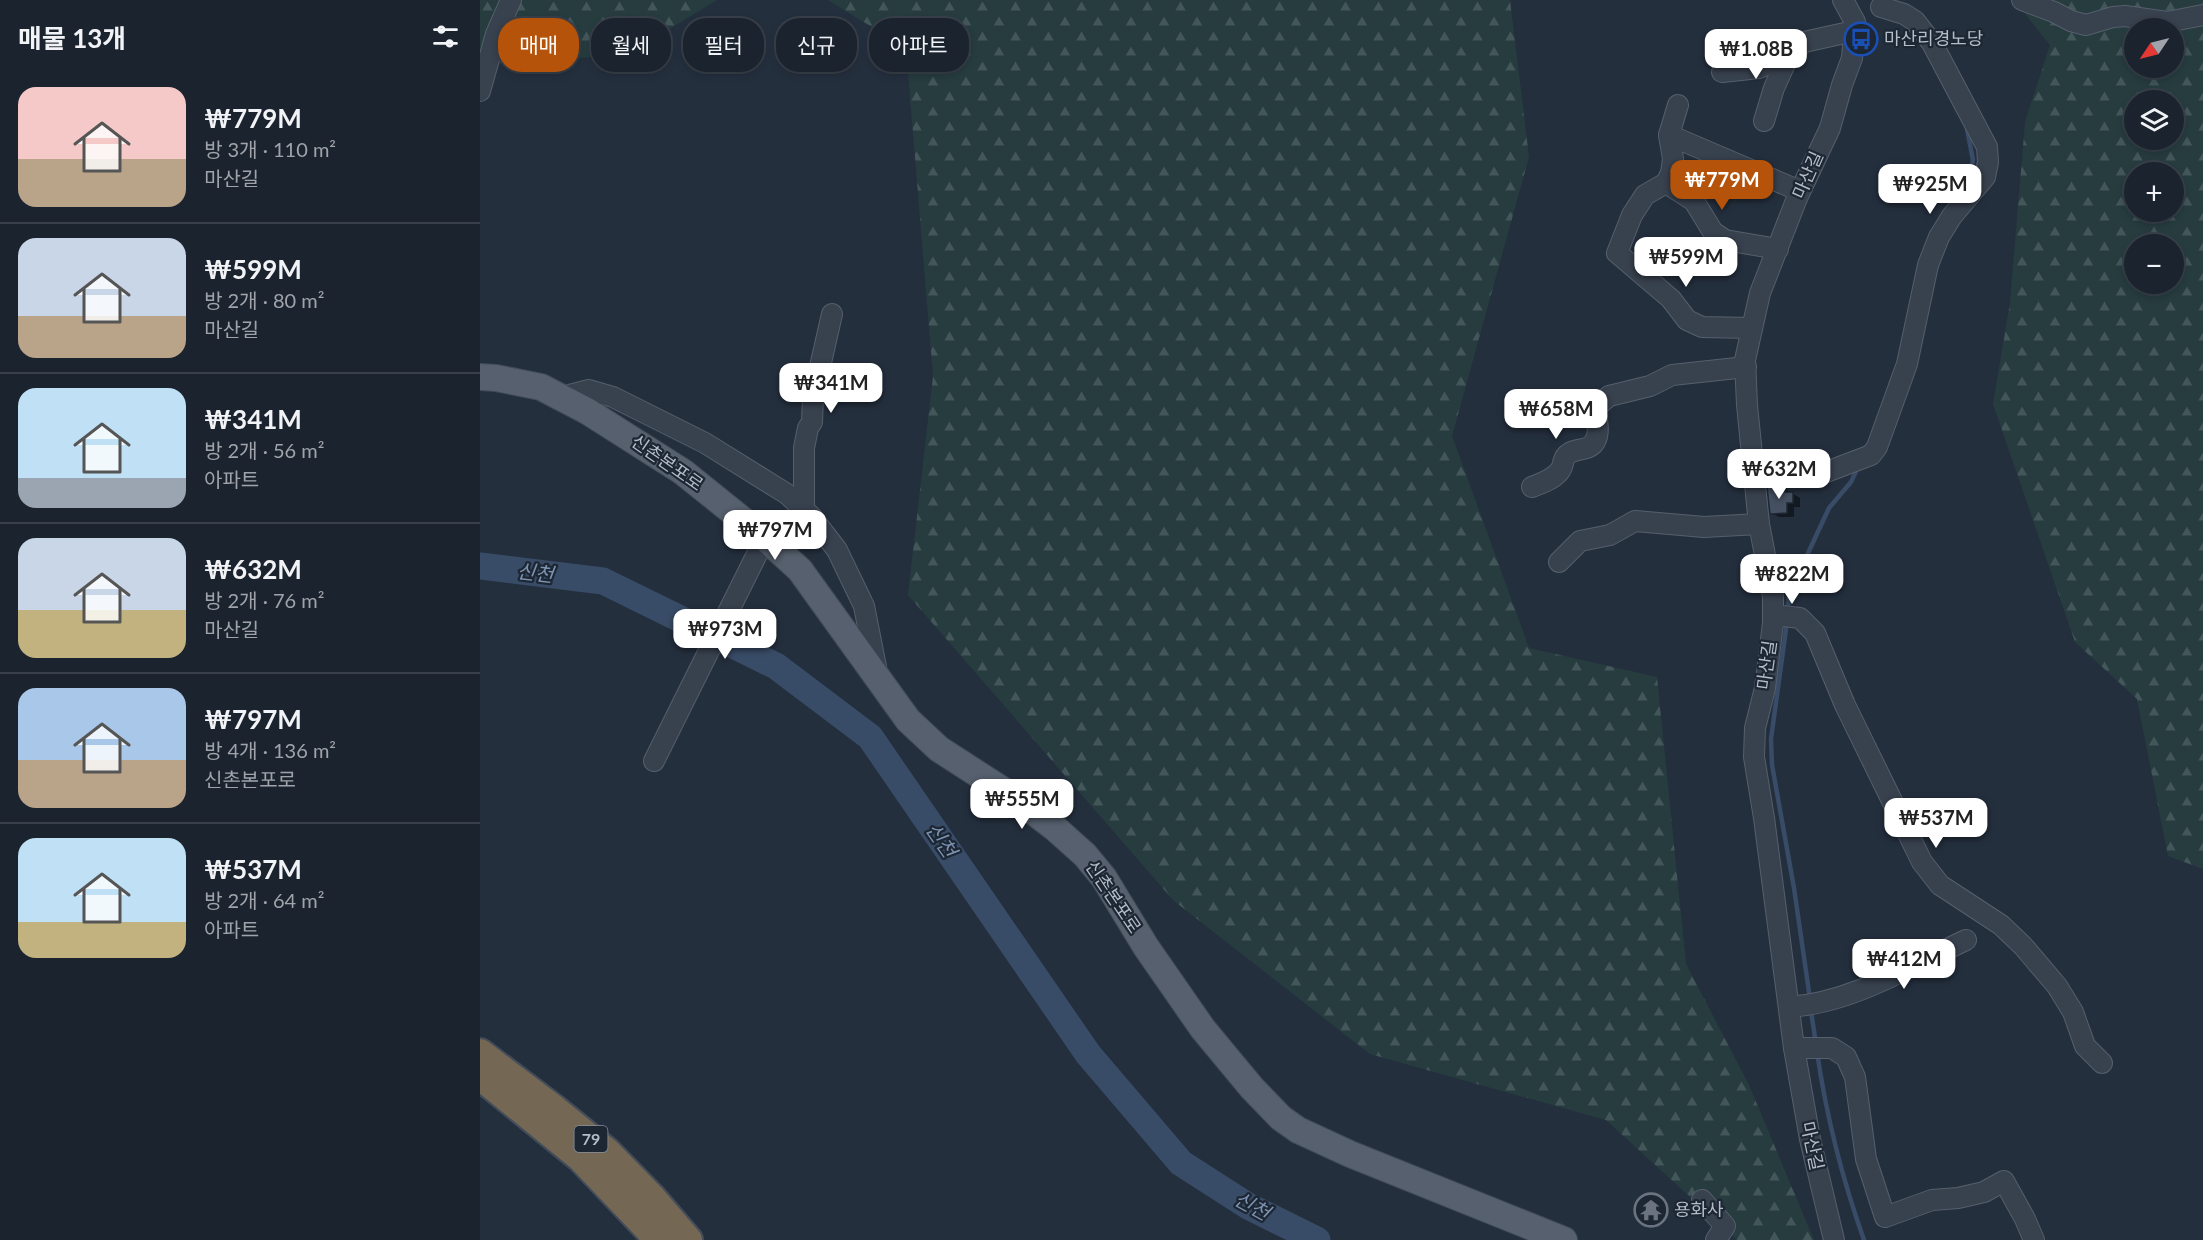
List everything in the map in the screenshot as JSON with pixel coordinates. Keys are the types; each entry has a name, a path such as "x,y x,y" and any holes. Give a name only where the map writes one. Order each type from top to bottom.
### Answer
{"highway":[{"name":"79","path":"480,1053 554,1108 607,1152 652,1198 688,1240"},
{"name":"79","path":"480,1076 581,1158 659,1240"}],"main road":[{"name":"신촌본포로","path":"485,373 541,387 562,397 683,472 765,538 800,570 908,720 939,749 1018,800 1085,855 1104,878 1146,947 1203,1029 1281,1119 1298,1130 1350,1154 1564,1240"}],"street":[{"path":"480,91 496,34 511,0"},
{"path":"1843,0 1855,27"},
{"path":"2022,0 2086,25 2113,17 2167,22 2203,15"},
{"path":"1722,72 1760,68 1789,55 1804,42 1855,27 1883,4 1915,21 1932,42 1987,147 1988,162 1985,177 1952,216 1939,237 1929,265 1907,364 1877,447 1862,458 1821,474 1791,476 1754,474"},
{"name":"마산길","path":"1834,1240 1810,1139 1795,1007 1754,758 1755,728 1786,616 1770,578 1759,524 1747,405 1745,360 1760,293 1800,191 1830,128 1852,58 1855,27"},
{"path":"1764,121 1774,88 1789,55"},
{"path":"1678,105 1668,135 1673,159 1671,173 1666,183 1645,195 1632,215 1617,253 1671,299 1688,320 1702,327 1752,328"},
{"path":"1668,135 1800,191"},
{"path":"1666,183 1694,201 1713,232 1725,240 1778,249"},
{"path":"804,510 804,448 808,428 812,422 813,398 832,314"},
{"path":"1524,407 1575,413 1595,408 1609,396 1650,386 1672,375 1746,367"},
{"path":"562,397 589,390 613,397 656,417 705,443 778,488 804,510 837,550 864,606 878,678"},
{"path":"1532,487 1549,480 1560,470 1565,456 1573,451 1589,448 1597,439 1599,428 1595,408"},
{"path":"1559,562 1580,541 1610,535 1635,521 1704,527 1759,524"},
{"path":"654,761 765,538"},
{"path":"1786,616 1815,633 1845,705 1922,861 1940,885 2001,926 2023,946 2057,986 2073,1012 2085,1046 2102,1063"},
{"path":"1795,1007 1826,1002 1871,985 1966,940"},
{"path":"1801,1049 1832,1048 1846,1057 1855,1077 1866,1159 1885,1217 1932,1200 1958,1198 1984,1192 2004,1181 2025,1218 2034,1240"},
{"path":"1702,1200 1725,1226 1716,1240"}],"green space":[{"path":"480,0 717,0 687,18 683,18 683,21 671,28 671,18 591,18 591,57 579,58 579,18 498,18 498,65 480,66"},
{"path":"828,0 1510,0 1529,157 1452,436 1529,648 1657,677 1686,964 1749,1085 1814,1240 1737,1240 1606,1120 1370,1054 1174,901 908,595 933,376 908,72 969,72 969,18 869,18 869,25"},
{"path":"2014,0 2203,0 2203,869 2168,856 2137,699 2075,642 1993,404 2010,303 2025,122 2050,45"}],"building":[{"path":"1767,487 1785,488 1785,492 1793,492 1793,503 1787,503 1787,513 1770,514"}],"waterway":[{"path":"1966,187 1973,160 1967,129"},
{"path":"1788,611 1789,594 1829,508 1851,482 1858,467"},
{"name":"신천","path":"480,566 603,581 776,666 870,737 1088,1054 1181,1163 1248,1206 1317,1240"},
{"path":"1787,622 1771,739 1772,765 1794,888 1810,999"},
{"path":"1811,1011 1816,1044"},
{"path":"1817,1052 1836,1147 1864,1240"}],"place":[{"name":"마산리경노당","path":"1861,39"},
{"name":"용화사","path":"1651,1210"}]}
